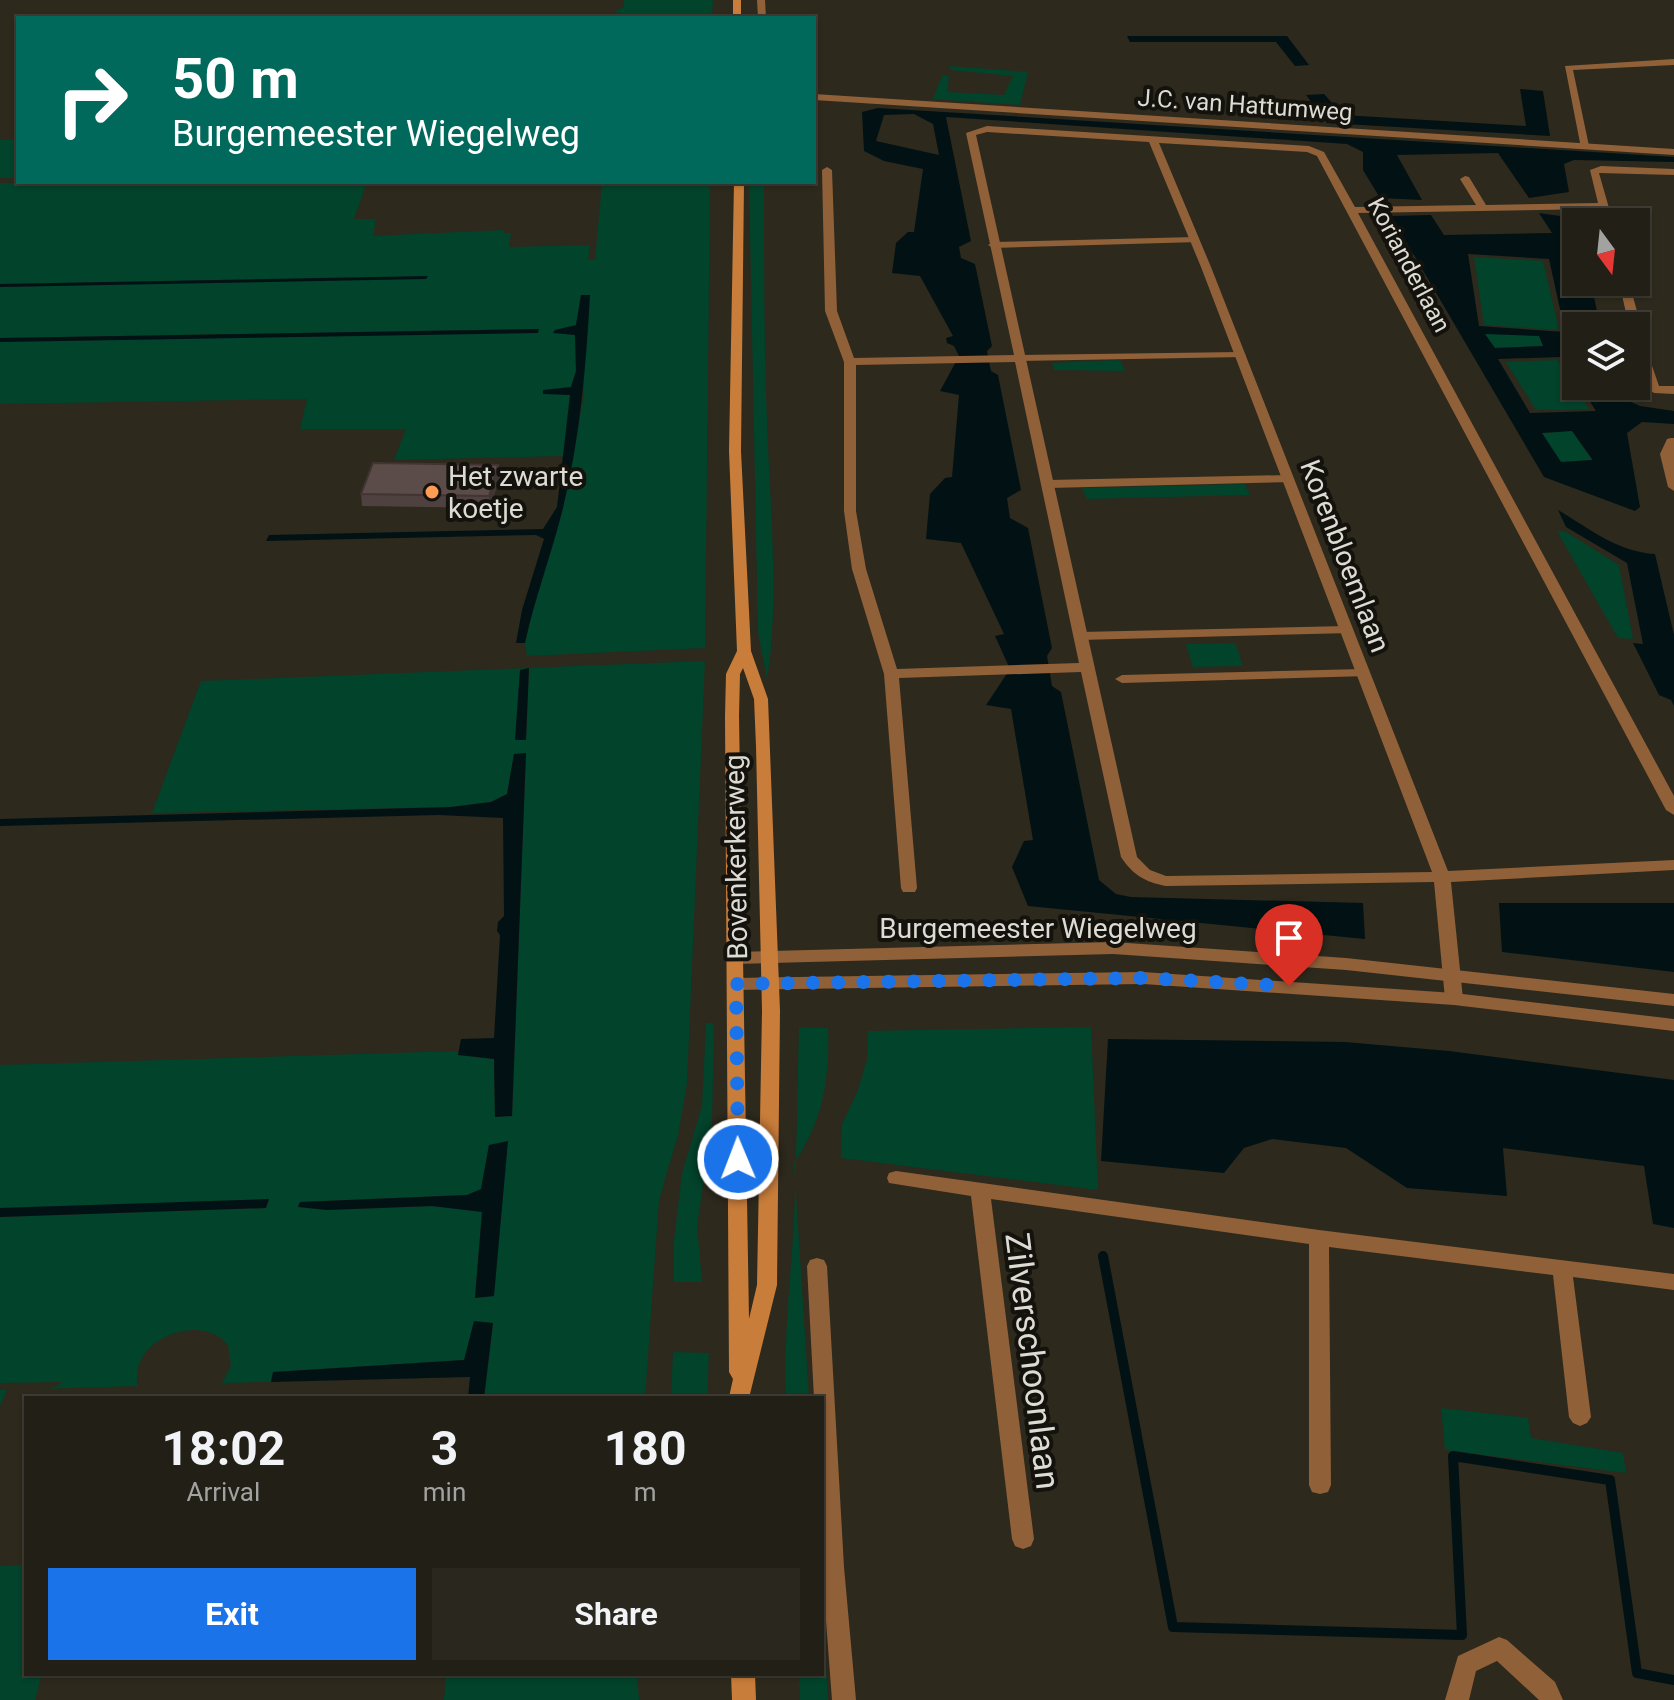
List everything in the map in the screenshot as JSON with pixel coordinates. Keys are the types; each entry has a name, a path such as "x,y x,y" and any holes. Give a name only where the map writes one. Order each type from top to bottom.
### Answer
{"main road":[{"name":"Bovenkerkerweg","path":"739,184 735,451 744,651 761,699 769,984 767,1285 739,1396"},
{"name":"Bovenkerkerweg","path":"739,1396 733,674 744,651"},
{"path":"743,1676 744,1700"}],"street":[{"path":"1584,146 1568,68 1674,62"},
{"name":"J.C. van Hattumweg","path":"816,97 1674,152"},
{"name":"Korianderlaan","path":"1674,810 1324,157 1317,151 987,129 973,131 970,136 993,245 1049,484 1129,857 1137,870 1151,878 1442,877 1674,865"},
{"name":"Korenbloemlaan","path":"1153,140 1195,240 1442,877 1454,999"},
{"path":"1353,210 1604,206 1594,172 1601,169 1674,172"},
{"path":"827,170 831,311 850,362 850,511 859,569 891,674 909,888"},
{"path":"1465,179 1483,208"},
{"path":"993,245 1195,240"},
{"path":"850,362 1240,355"},
{"path":"1650,376 1654,389 1674,390"},
{"path":"1674,442 1671,442 1666,454 1674,487"},
{"path":"1049,484 1288,479"},
{"path":"1080,636 1346,630"},
{"path":"891,674 1088,667"},
{"path":"1122,679 1363,673"},
{"path":"1139,949 1143,978"},
{"name":"Burgemeester Wiegelweg","path":"735,958 1139,949 1346,964 1674,1000"},
{"path":"1346,964 1348,989"},
{"name":"Burgemeester Wiegelweg","path":"736,984 1143,978 1348,989 1674,1025"},
{"name":"Zilverschoonlaan","path":"896,1178 1319,1238 1674,1282"},
{"name":"Zilverschoonlaan","path":"980,1190 1023,1539"},
{"path":"1319,1238 1320,1485"},
{"path":"817,1266 824,1396"},
{"path":"1562,1268 1580,1417"},
{"path":"824,1398 844,1700"},
{"path":"1457,1700 1466,1664 1499,1648 1547,1690 1551,1700"}],"green space":[{"path":"624,0 713,0 712,16 622,16 615,12 624,6"},
{"path":"950,66 1028,72 1020,105 933,99 942,76 949,75 947,92 1004,95 1013,76 951,70"},
{"path":"16,139 16,178 0,178 0,140"},
{"path":"0,183 366,184 354,219 376,219 373,236 504,230 504,233 511,233 509,247 590,245 588,260 595,260 602,184 710,184 705,648 527,656 525,643 534,602 563,508 584,395 581,295 576,326 553,332 575,335 576,371 571,387 543,393 571,395 564,456 394,460 406,429 300,429 307,399 0,404 0,342 538,332 538,329 0,338 0,287 428,277 0,284"},
{"path":"749,184 764,184 773,593 767,679 758,632"},
{"path":"1474,257 1543,261 1559,330 1484,325"},
{"path":"1484,333 1539,336 1544,346 1494,348"},
{"path":"1120,360 1125,371 1054,370 1052,363"},
{"path":"1557,360 1562,368 1562,400 1583,400 1589,409 1536,410 1506,362"},
{"path":"1572,431 1592,460 1561,462 1541,433"},
{"path":"1245,484 1250,495 1087,499 1082,488"},
{"path":"1557,531 1566,532 1619,565 1633,639 1618,638"},
{"path":"1235,643 1243,666 1193,667 1186,644"},
{"path":"705,661 687,1083 678,1135 659,1200 645,1396 484,1396 493,1324 474,1321 465,1360 273,1372 271,1382 222,1383 231,1366 228,1345 216,1335 201,1330 184,1331 154,1344 143,1356 138,1370 138,1386 52,1389 63,1382 0,1383 0,1217 266,1208 269,1200 0,1208 0,1065 459,1051 459,1055 494,1059 495,1117 512,1116 526,753 514,754 507,794 491,802 451,807 152,813 201,681","holes":["529,668 526,739 515,740 520,671","489,1145 494,1296 475,1297 482,1212 432,1206 327,1210 298,1206 301,1202 467,1195 481,1189"]},
{"path":"706,1023 714,1023 712,1124 697,1226 702,1282 674,1282 674,1240 682,1174 702,1106"},
{"path":"799,1027 828,1028 828,1064 823,1098 812,1131 796,1160"},
{"path":"1091,1027 1098,1190 841,1158 842,1124 858,1090 867,1059 868,1031"},
{"path":"795,1184 809,1396 786,1396 786,1331"},
{"path":"673,1352 709,1353 707,1396 671,1396"},
{"path":"0,1390 7,1390 0,1406"},
{"path":"1441,1408 1528,1418 1531,1438 1623,1453 1626,1473 1445,1450"},
{"path":"24,1565 24,1676 41,1676 35,1700 0,1700 0,1566"},
{"path":"824,1633 828,1700 800,1700 799,1676 824,1676"},
{"path":"446,1676 637,1676 639,1700 444,1700"}],"shaded area":[{"path":"1127,36 1287,36 1309,65 1295,66 1276,42 1130,42"},
{"path":"1520,89 1543,91 1550,136 1327,123 1306,95 1324,94 1343,115 1526,126"},
{"path":"878,108 1674,157 1674,162 1574,160 1564,164 1569,192 1529,198 1498,153 1397,155 1422,200 1380,198 1363,170 1363,152 1347,144 946,117 971,241 959,247 961,258 975,264 992,346 987,351 991,371 998,375 1021,490 1007,498 1010,518 1028,528 1052,648 1047,656 1052,686 1061,692 1099,880 1116,894 1131,897 1363,903 1365,939 1028,906 1012,867 1024,841 1033,840 1011,709 986,705 1010,669 995,636 1004,634 961,543 926,539 930,494 945,478 952,477 959,395 940,391 959,356 954,346 947,343 946,338 953,336 920,276 892,273 896,243 908,232 914,232 923,169 884,161 864,151 862,112","holes":["914,114 933,124 939,155 876,141 884,115"]},
{"path":"1539,213 1562,216 1562,296 1594,296 1597,312 1562,312 1562,318 1549,259 1468,254 1479,326 1562,332 1562,359 1498,359 1530,413 1596,411 1589,400 1626,400 1640,406 1674,411 1674,424 1642,422 1627,433 1640,507 1635,511 1544,477 1391,216 1431,215 1444,235 1552,233","holes":["1485,334 1539,336 1543,346 1495,348","1572,431 1592,460 1561,462 1542,433"]},
{"path":"428,276 426,279 0,287 0,284"},
{"path":"581,295 590,295 574,455 563,508 525,643 516,643 522,610 544,539 536,535 266,541 269,535 543,529 557,507 570,395 543,394 543,390 571,387 576,371 575,335 553,333 576,325"},
{"path":"539,329 538,333 0,342 0,338"},
{"path":"1558,510 1616,544 1655,554 1674,635 1674,706 1671,700 1659,695 1633,643 1643,644 1627,563 1566,527"},
{"path":"529,668 526,740 515,740 520,670"},
{"path":"526,753 512,1116 495,1117 494,1059 458,1055 461,1039 494,1038 500,935 497,931 498,922 504,916 503,818 439,815 0,826 0,819 451,807 491,802 507,794 514,754"},
{"path":"1499,903 1674,903 1674,972 1502,952"},
{"path":"1108,1039 1345,1042 1449,1051 1674,1080 1674,1228 1653,1224 1644,1166 1503,1148 1507,1196 1407,1188 1346,1148 1272,1139 1244,1148 1224,1173 1101,1161"},
{"path":"508,1141 494,1296 475,1298 482,1212 432,1206 327,1210 298,1207 300,1202 467,1195 481,1189 489,1145"},
{"path":"269,1199 266,1208 0,1217 0,1208"},
{"path":"474,1321 493,1323 484,1396 468,1396 470,1377 271,1382 273,1372 464,1360"}],"building":[{"path":"373,463 498,465 489,496 361,494"}],"waterway":[{"path":"1103,1256 1173,1627 1462,1635 1453,1456 1610,1480 1637,1673 1674,1680"}],"place":[{"name":"Het zwarte koetje","path":"432,492"}],"route":[{"path":"738,1159 736,984 1143,978 1289,986"}]}
